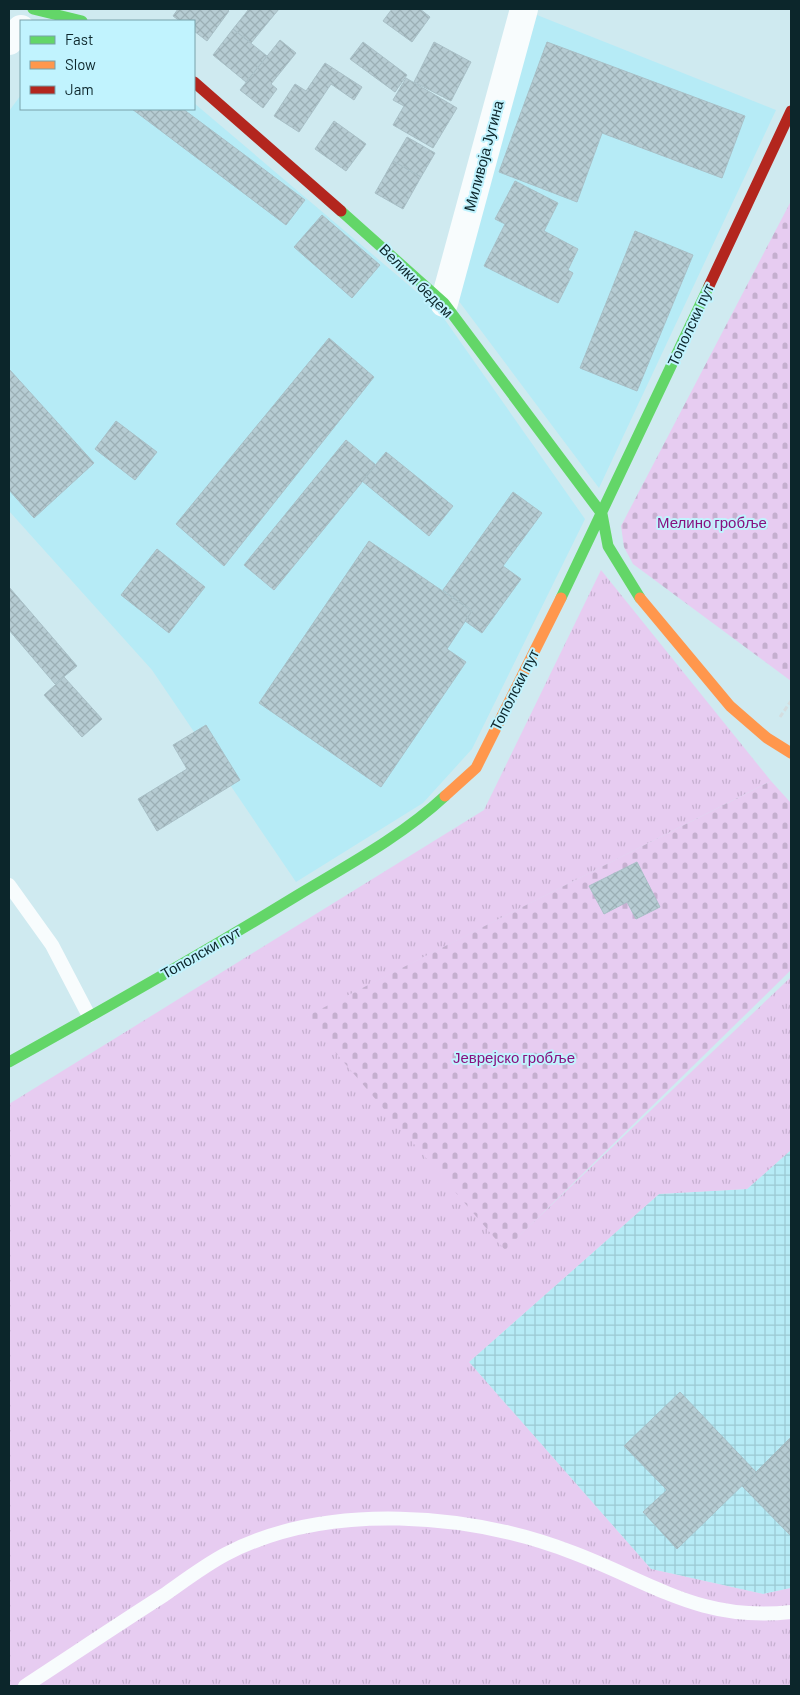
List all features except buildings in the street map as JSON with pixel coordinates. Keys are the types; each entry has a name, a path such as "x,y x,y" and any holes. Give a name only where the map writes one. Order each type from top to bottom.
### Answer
{"street":[{"path":"31,9 78,20"},
{"name":"Миливоја Југина","path":"444,303 524,9"},
{"path":"9,41 20,30"},
{"name":"Велики бедем","path":"195,83 444,303 602,514"},
{"name":"Тополски пут","path":"9,1062 193,959 346,866 426,814 476,768 602,514 791,111"},
{"path":"602,514 608,546 641,599 730,706 766,738 791,753"}],"lane":[{"path":"9,885 52,944 89,1016"},
{"path":"25,1686 225,1554 267,1537 293,1530 352,1521 419,1520 490,1528 525,1535 560,1547 690,1603 739,1613 791,1612"}],"shaded area":[{"path":"537,15 776,110 599,488 455,296"},
{"path":"20,96 20,110 195,110 195,104 438,310 585,519 472,749 423,803 296,882 152,670 9,511 9,111"},
{"path":"791,1150 791,1588 763,1594 651,1569 469,1362 659,1194 747,1189"}],"green space":[{"name":"Мелино гробље","path":"791,201 791,681 633,564 624,547 621,526"},
{"path":"601,570 771,781 306,1017 505,1249 791,977 791,1150 747,1189 659,1194 469,1362 651,1569 763,1594 791,1588 791,1686 9,1686 9,1104 484,810"},
{"name":"Јеврејско гробље","path":"771,781 791,803 791,970 505,1250 305,1017"}],"traffic: fast":[{"path":"33,9 78,20"},
{"path":"341,211 444,303 602,514 608,546 640,598"},
{"path":"561,598 709,286"},
{"path":"9,1062 118,1001 355,861 393,837 445,796"}],"traffic: slow":[{"path":"445,796 476,768 561,598"},
{"path":"640,598 730,706 767,738 791,753"}],"traffic: jam":[{"path":"195,83 341,211"},
{"path":"709,286 791,111"}]}
